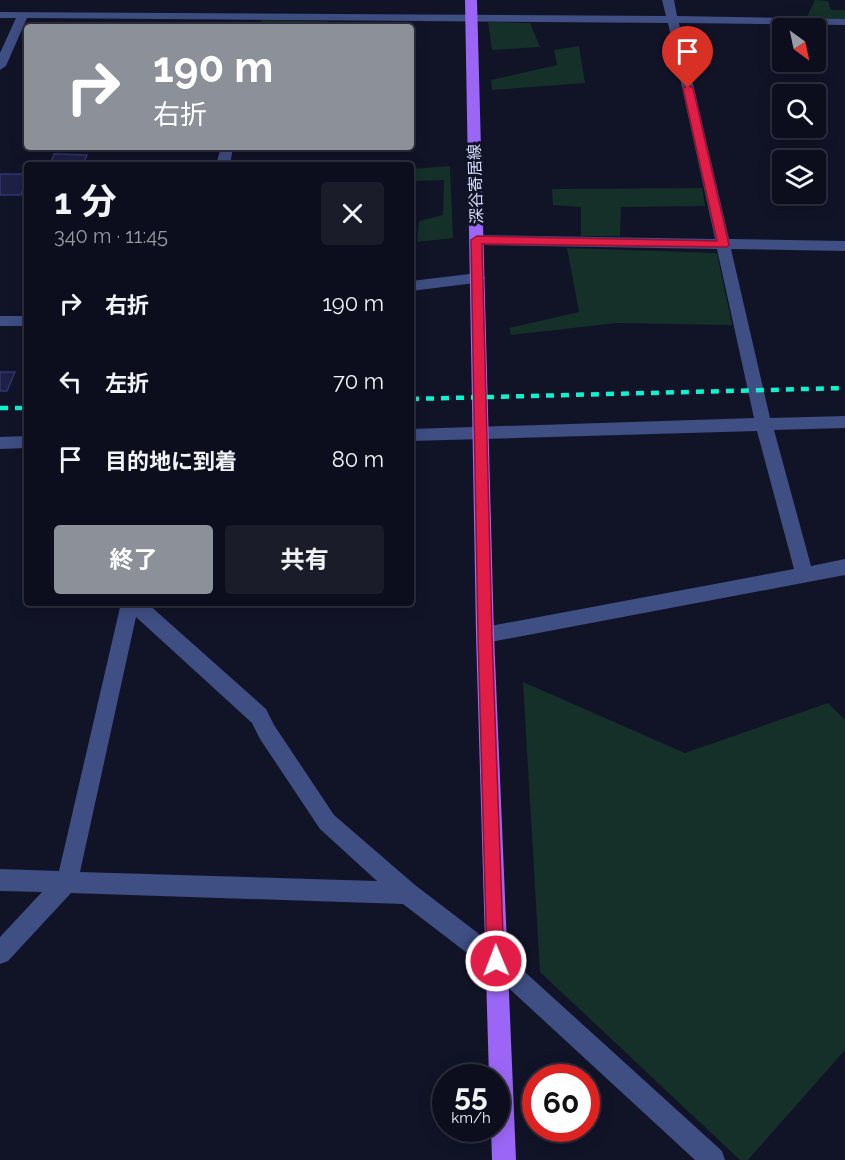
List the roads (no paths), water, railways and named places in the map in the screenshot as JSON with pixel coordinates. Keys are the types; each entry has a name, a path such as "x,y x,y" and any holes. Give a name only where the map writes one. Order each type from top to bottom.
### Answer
{"main road":[{"name":"深谷寄居線","path":"470,9 482,434 485,635 504,1160"}],"street":[{"path":"668,0 764,425 804,573"},
{"path":"0,15 251,21 470,9 673,21 845,22"},
{"path":"0,66 23,15"},
{"path":"477,240 845,246"},
{"path":"414,286 478,278"},
{"path":"0,321 24,321"},
{"path":"414,435 845,422"},
{"path":"0,443 24,442"},
{"path":"485,635 845,567"},
{"path":"0,953 66,881 131,606"},
{"path":"135,606 259,716 267,732 327,822 408,893 496,961 713,1160"},
{"path":"0,880 408,893"}],"railway":[{"path":"414,399 845,388"},
{"path":"0,408 24,408"}]}
